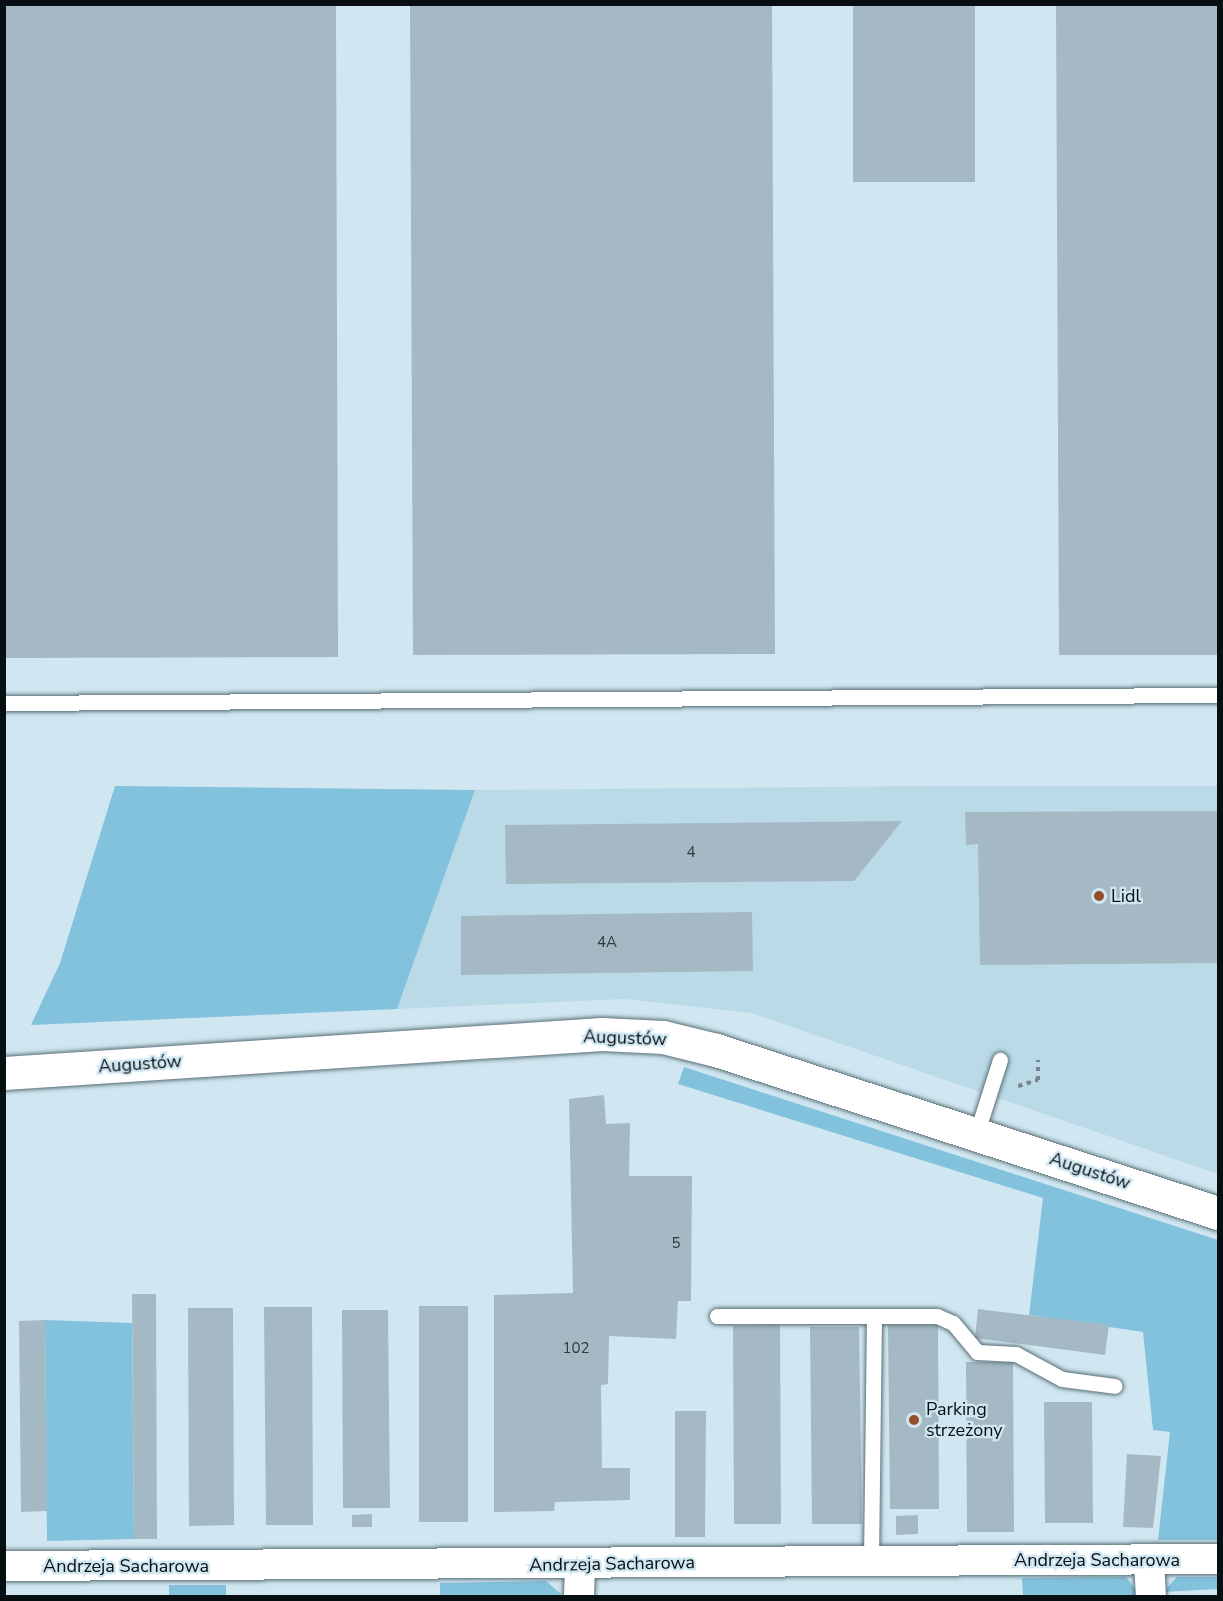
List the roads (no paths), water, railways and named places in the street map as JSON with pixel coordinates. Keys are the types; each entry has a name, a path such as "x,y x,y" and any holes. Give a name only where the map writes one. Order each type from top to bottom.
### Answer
{"street":[{"name":"Augustów","path":"4,1073 634,1034 716,1050 1218,1213"},
{"name":"Andrzeja Sacharowa","path":"4,1566 580,1565 1218,1559"},
{"path":"1149,1560 1151,1596"},
{"path":"579,1596 580,1565"}],"lane":[{"path":"4,703 1218,695"},
{"path":"976,1135 1000,1060"},
{"path":"717,1316 874,1316 947,1319 976,1352 1016,1354 1062,1379 1115,1386"},
{"path":"871,1561 874,1316"}],"place":[{"name":"Lidl","path":"1099,896"},
{"name":"Parking strzeżony","path":"914,1420"}]}
